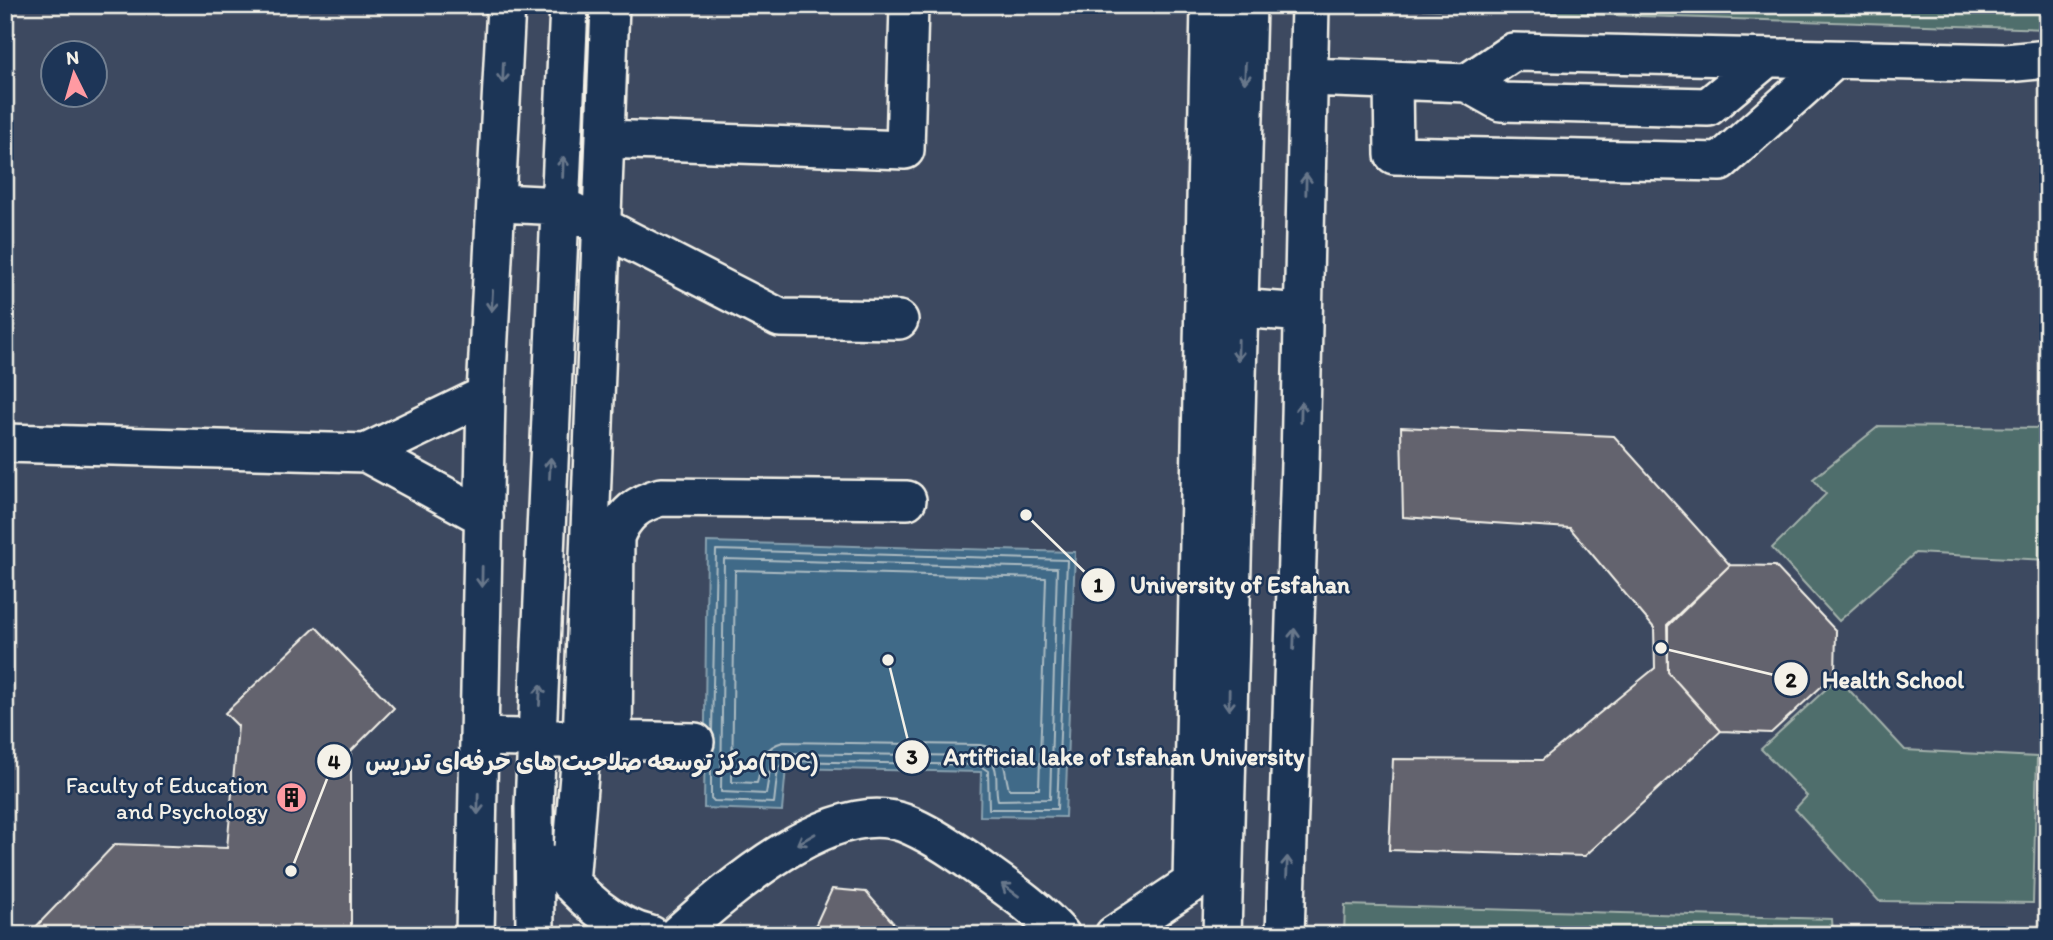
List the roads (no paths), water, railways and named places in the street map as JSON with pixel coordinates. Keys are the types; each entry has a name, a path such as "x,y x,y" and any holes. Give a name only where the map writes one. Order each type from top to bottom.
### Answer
{"street":[{"path":"475,935 486,395 506,5"},
{"path":"535,935 534,806 569,5"},
{"path":"597,741 601,224 610,5"},
{"path":"605,139 905,150 909,5"},
{"path":"1192,884 1210,5"},
{"path":"1222,935 1247,5"},
{"path":"1285,935 1310,5"},
{"path":"1466,83 1513,52 2006,63 2048,59"},
{"path":"1308,77 1466,83 1501,102 1708,107 1767,58"},
{"path":"1393,81 1394,155 1720,162 1833,60"},
{"path":"498,202 562,206 780,318 898,320"},
{"path":"1239,308 1303,313"},
{"path":"366,453 486,395"},
{"path":"5,443 366,453 484,517"},
{"path":"570,883 597,741 615,537 621,523 631,511 645,501 661,496 907,500"},
{"path":"479,737 695,742"},
{"path":"534,806 543,844 570,883 612,917 639,932 651,935"},
{"path":"677,935 737,885 805,840 847,822 876,819 903,822 964,857 1037,911 1061,935"},
{"path":"1114,935 1213,870 1225,828"}],"water":[{"path":"707,542 1075,552 1065,817 980,816 981,772 786,768 782,811 704,808"}],"place":[{"name":"University of Esfahan","path":"1026,515"},
{"name":"Health School","path":"1661,648"},
{"name":"Artificial lake of Isfahan University","path":"888,660"},
{"name":"Faculty of Education and Psychology","path":"291,798"},
{"name":"مرکز توسعه صلاحیت های حرفه‌ای تدریس(TDC)","path":"291,871"}]}
